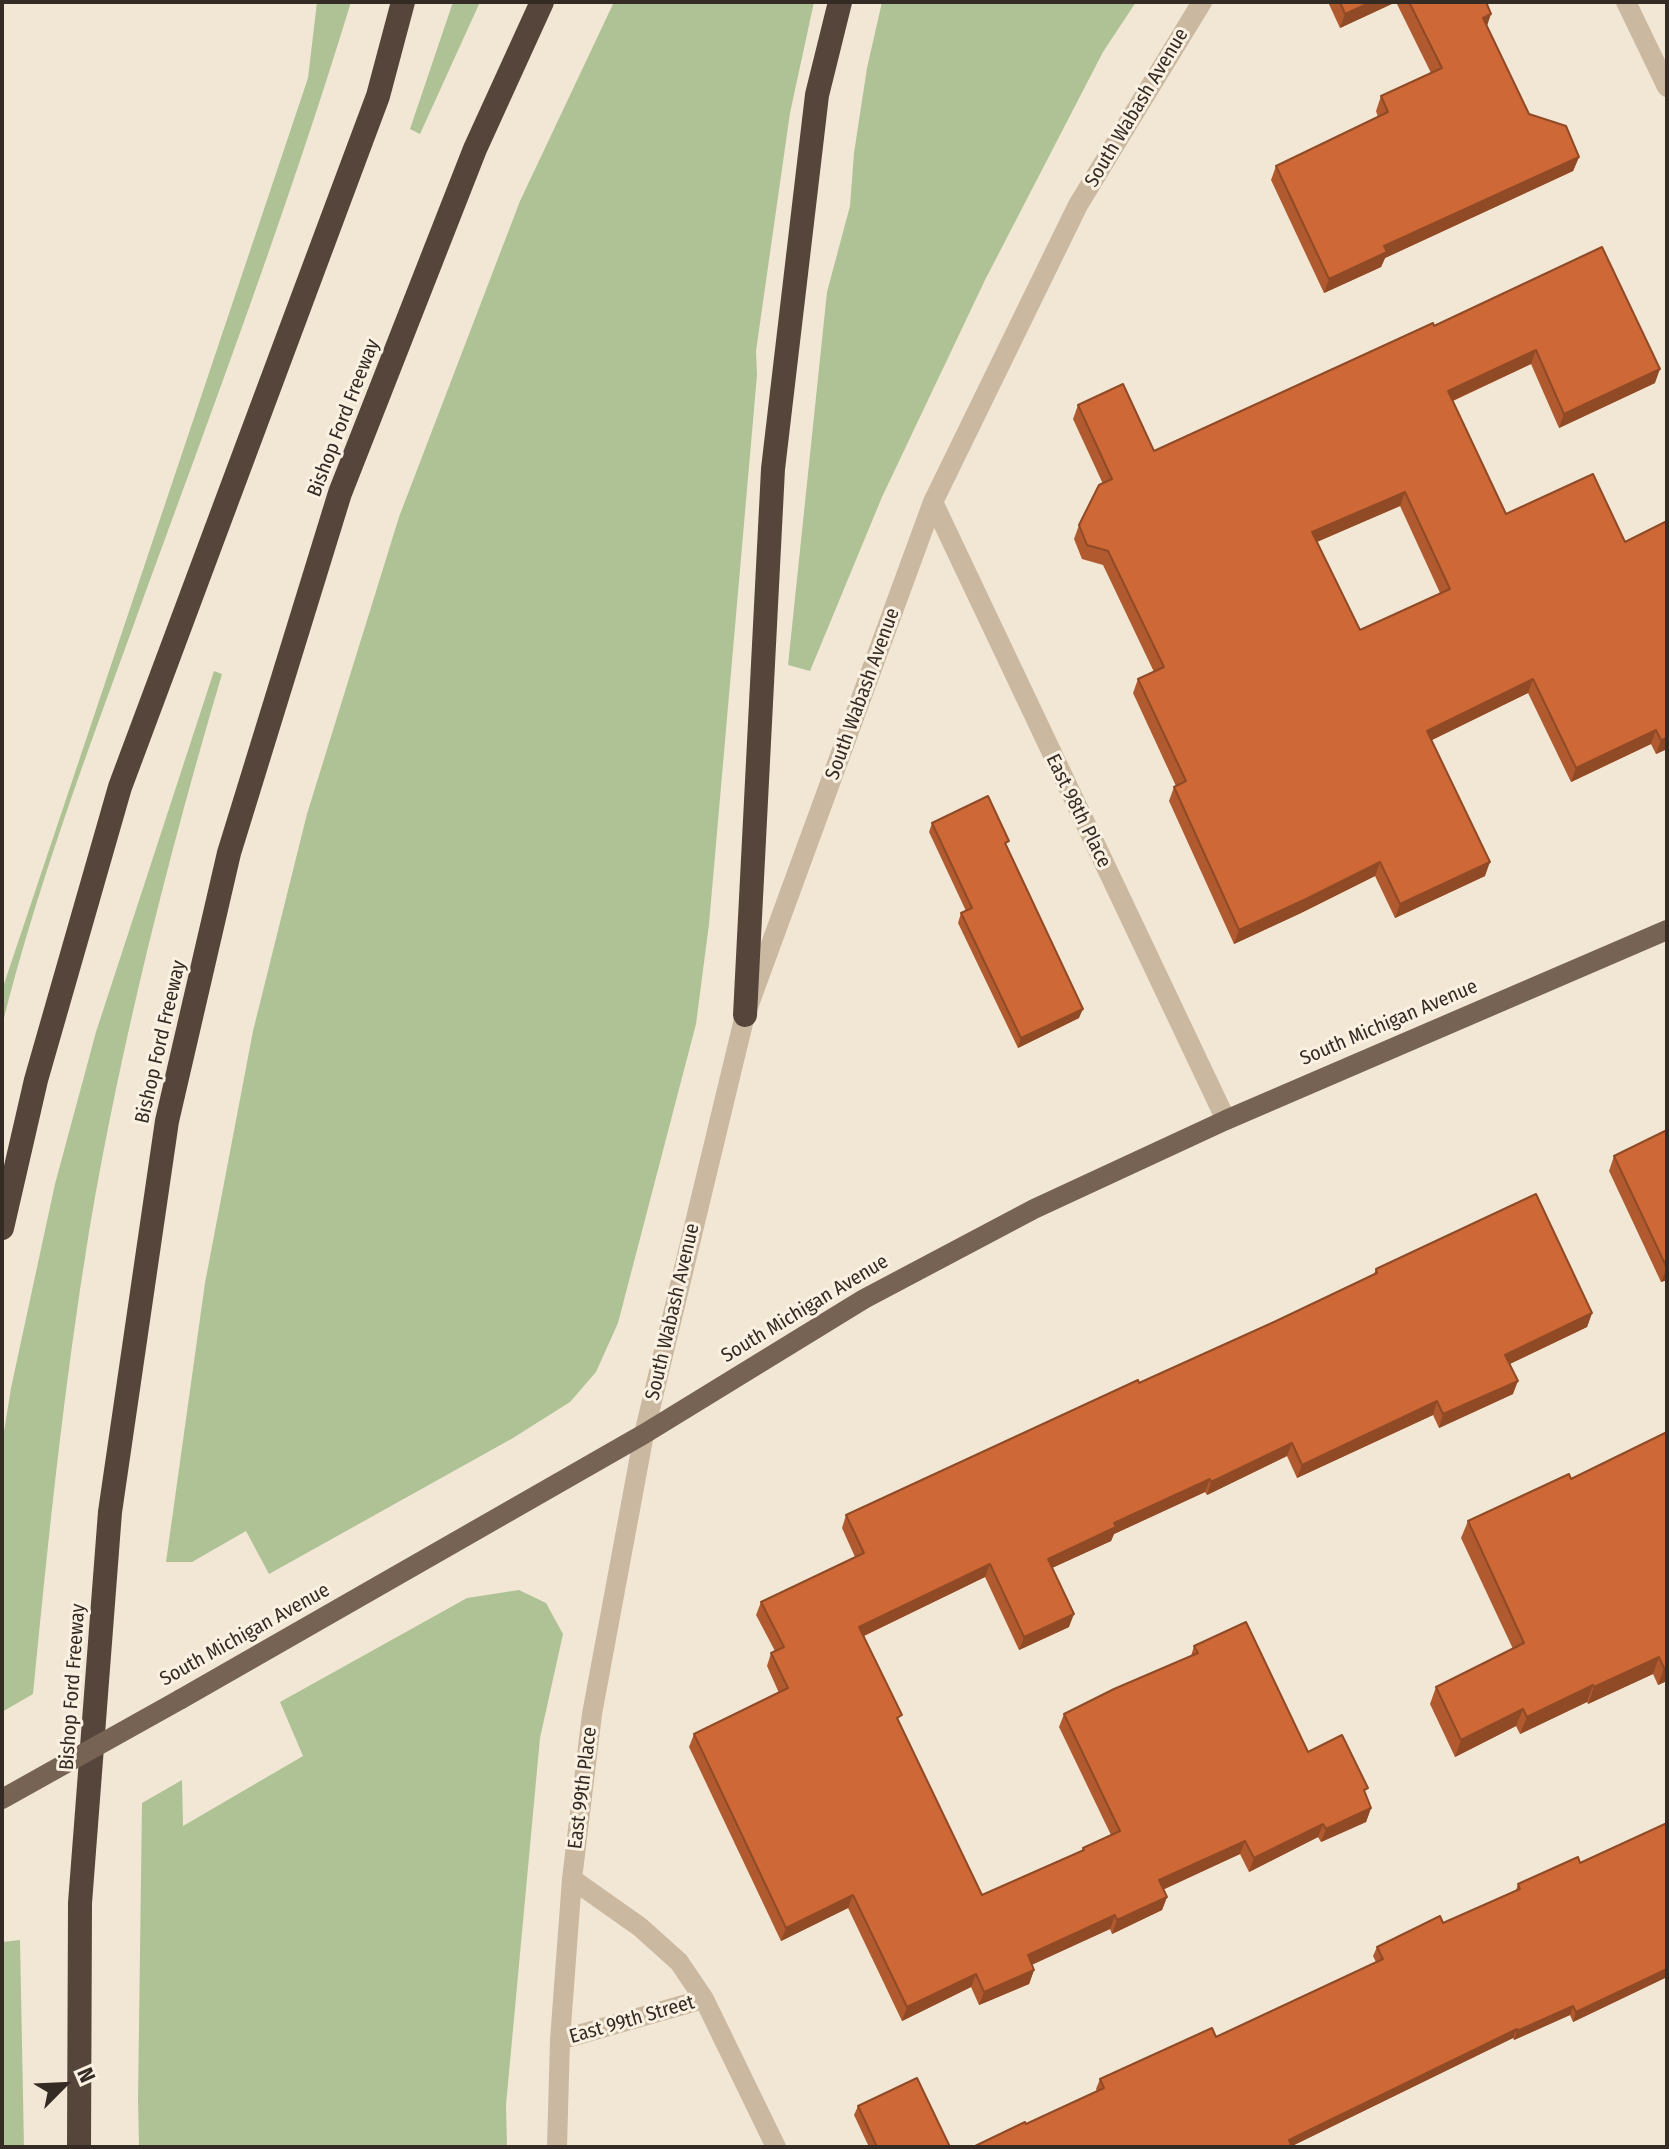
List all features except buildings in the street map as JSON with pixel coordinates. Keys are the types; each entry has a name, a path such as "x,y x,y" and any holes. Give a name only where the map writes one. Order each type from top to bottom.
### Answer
{"highway":[{"path":"2,1228 36,1080 120,787 378,96 403,2"},
{"name":"Bishop Ford Freeway","path":"79,2147 80,1903 110,1512 167,1121 229,853 340,493 475,149 542,2"},
{"path":"745,1015 773,469 817,95 840,2"}],"main road":[{"name":"South Michigan Avenue","path":"2,1799 644,1434 864,1299 1034,1209 1226,1120 1667,930"}],"street":[{"name":"South Wabash Avenue","path":"644,1434 745,1015 933,502 1078,205 1202,2"},
{"path":"1626,2 1667,87"},
{"name":"East 98th Place","path":"933,502 1226,1120"},
{"name":"East 99th Place","path":"557,2147 560,2040 572,1879 592,1714 644,1434"},
{"name":"East 99th Street","path":"572,1879 646,1932 679,1962 704,1999 776,2147"},
{"name":"East 99th Street","path":"560,2040 704,1999"}],"green space":[{"path":"317,2 351,2 274,237 63,823 30,924 2,1026 2,990 308,78"},
{"path":"453,2 480,2 420,134 410,129"},
{"path":"614,2 814,2 790,113 756,351 757,375 709,924 696,1024 618,1323 596,1372 570,1402 513,1438 269,1574 246,1531 192,1562 166,1562 205,1283 253,1031 307,814 399,517 520,201"},
{"path":"882,2 1136,2 1103,52 985,280 882,497 810,671 788,665 827,292 850,206 854,153 867,68"},
{"path":"214,671 222,674 147,951 89,1232 57,1462 33,1694 2,1712 2,1444 11,1388 55,1184 96,1032"},
{"path":"519,1590 546,1603 563,1634 540,1738 506,2105 507,2147 139,2147 142,1803 182,1780 183,1826 303,1756 280,1702 467,1598"},
{"path":"20,1940 24,2147 2,2147 2,1942"}]}
